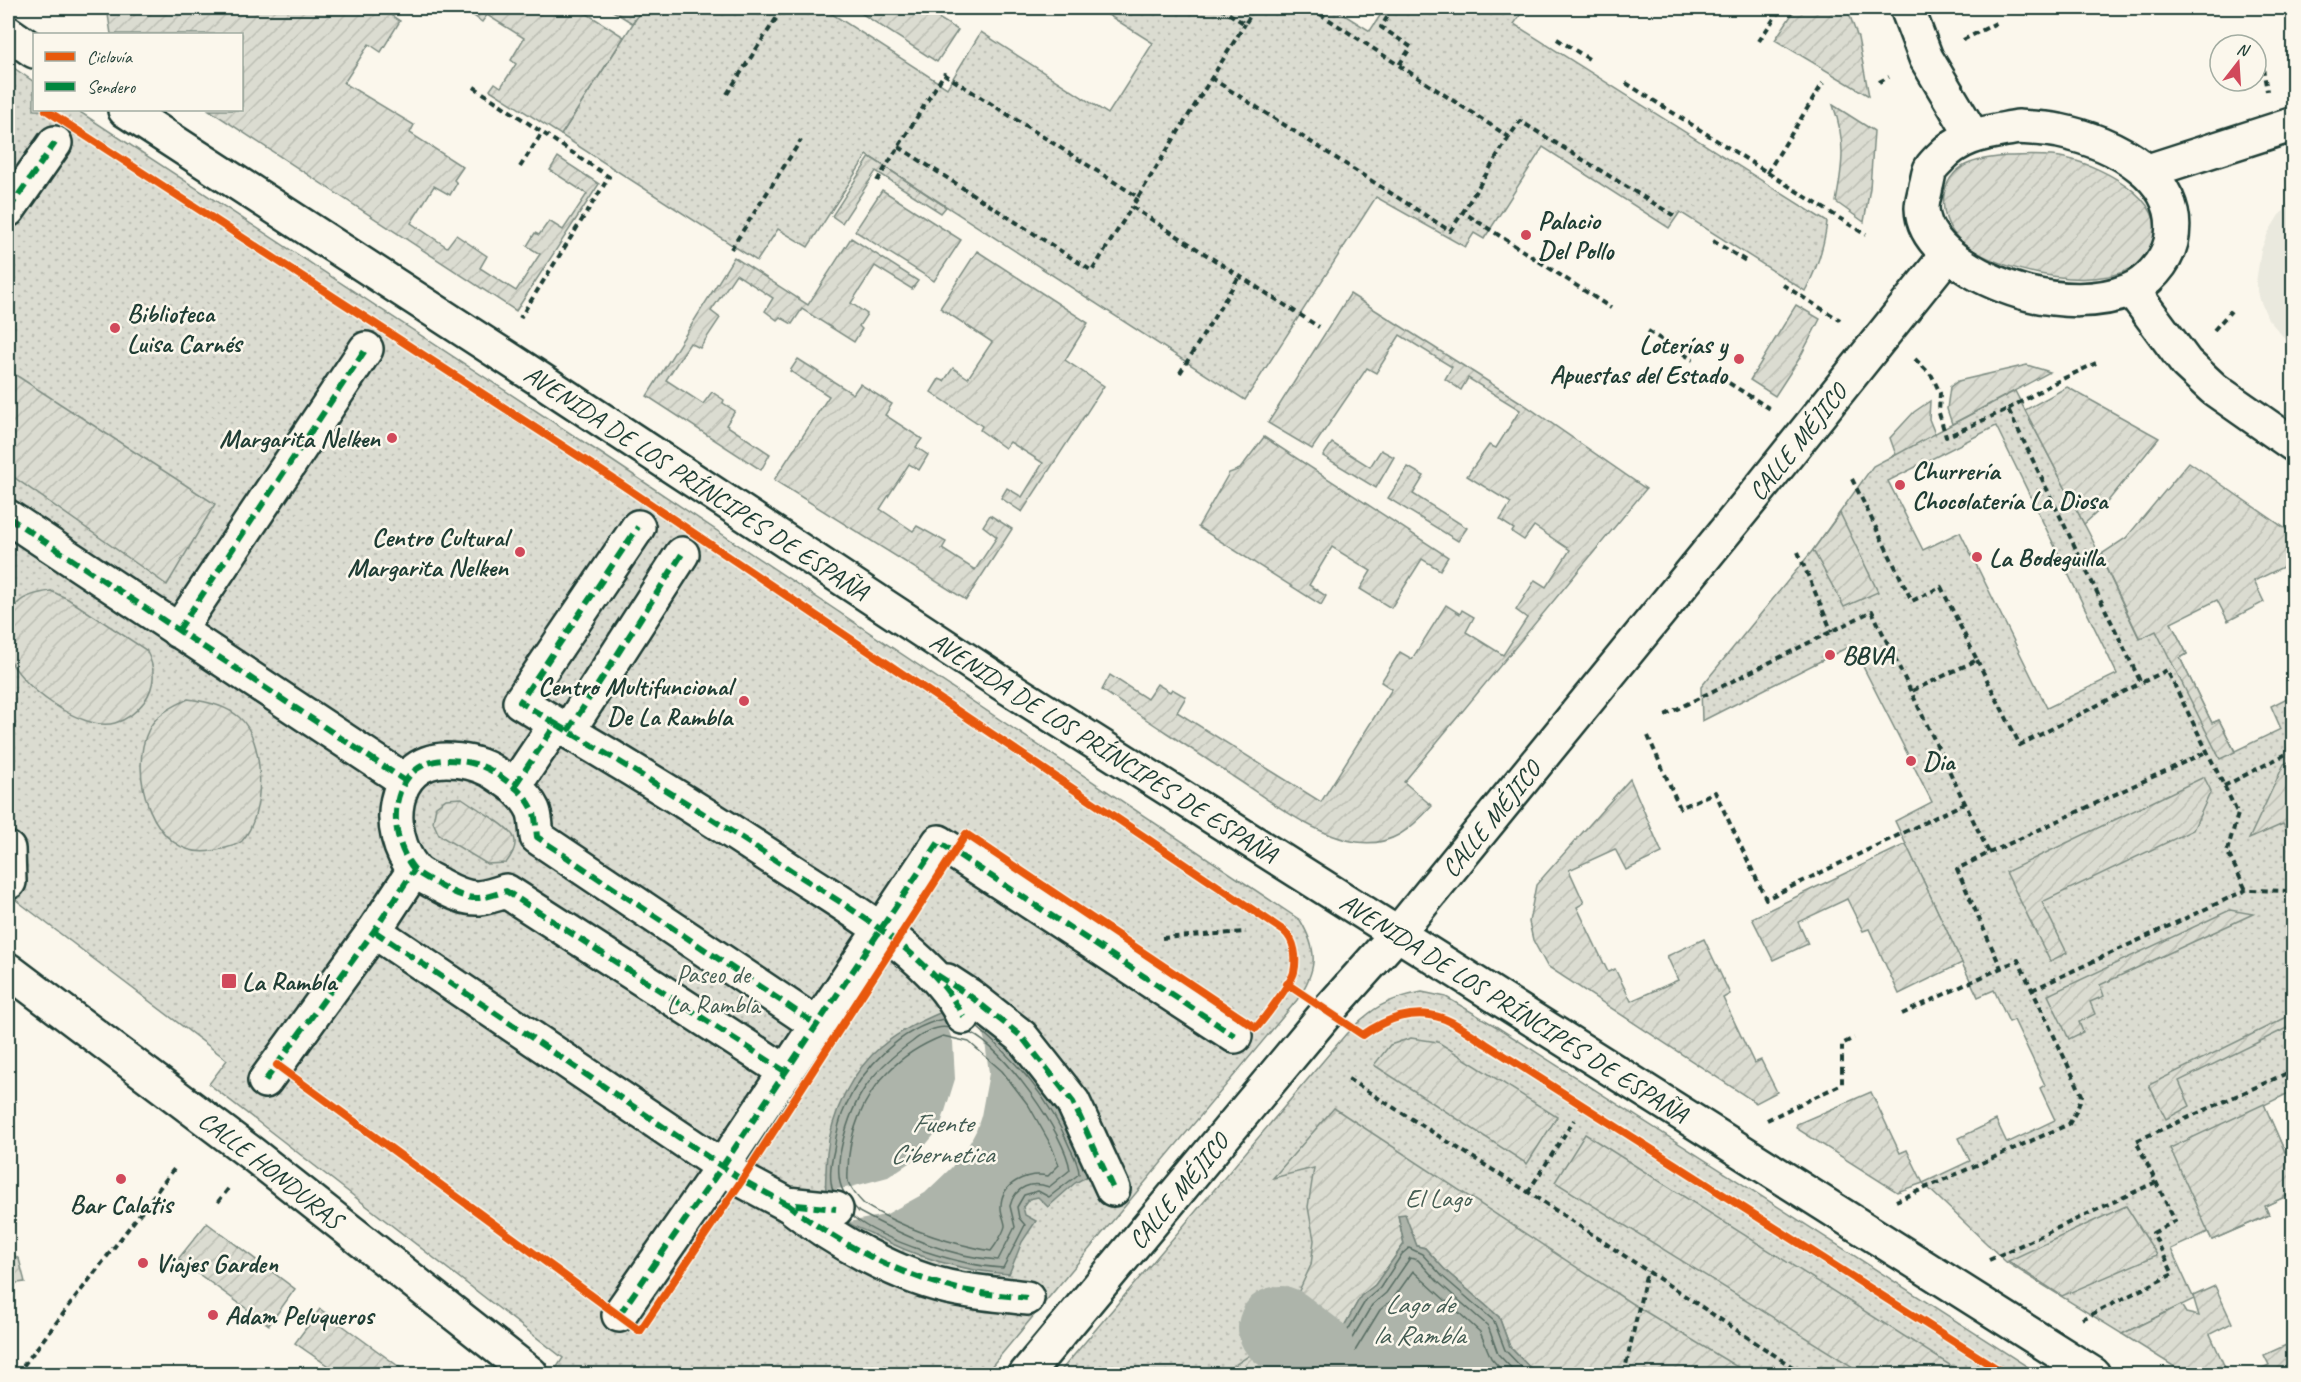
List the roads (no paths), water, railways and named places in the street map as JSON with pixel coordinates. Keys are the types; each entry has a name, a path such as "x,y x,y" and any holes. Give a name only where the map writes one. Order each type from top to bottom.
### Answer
{"street":[{"path":"1907,8 1926,58 1972,135"},
{"path":"8,33 33,50"},
{"name":"AVENIDA DE LOS PRÍNCIPES DE ESPAÑA","path":"127,111 1006,686 2092,1374"},
{"path":"2148,171 2294,124"},
{"path":"2018,127 2058,131 2101,144 2148,171 2161,188 2172,210 2173,231 2168,254 2147,279 2132,290 2115,296 2075,300 2028,294 1978,274 1947,255 1936,242 1926,223 1922,208 1931,168 1948,149 1972,135 2018,127"},
{"path":"8,210 55,143"},
{"name":"CALLE MÉJICO","path":"1026,1374 1328,1011 1397,934 1759,490 1947,255"},
{"path":"2132,290 2186,363 2214,389 2294,445"},
{"path":"178,631 366,349"},
{"path":"8,517 404,780"},
{"path":"638,527 520,702 707,814 881,929 922,965 955,999 963,1017"},
{"path":"515,785 562,727 682,554"},
{"path":"786,1072 506,891 478,898 454,894 414,870 399,842 395,821 397,802 404,780 418,768 439,760 460,760 484,767 515,785 533,810 537,837 817,1025"},
{"path":"619,1315 722,1167 939,842 1235,1036"},
{"path":"8,849 9,882"},
{"path":"265,1081 374,931 414,870"},
{"path":"374,931 722,1167 787,1204 816,1226 851,1247 921,1278 956,1289 1027,1298"},
{"path":"922,965 970,996 1022,1036 1073,1102 1113,1189"},
{"name":"CALLE HONDURAS","path":"8,970 251,1153 531,1374"},
{"path":"787,1204 836,1209"}],"water":[{"name":"Fuente Cibernetica","path":"942,1012 980,1021 1018,1055 1048,1093 1072,1136 1088,1176 1075,1183 1048,1207 1038,1197 1029,1199 1023,1207 1025,1215 1036,1221 1022,1242 1009,1274 955,1266 903,1249 849,1223 826,1189 829,1139 838,1108 853,1080 872,1055 888,1041"},
{"name":"Lago de la Rambla","path":"1405,1214 1417,1246 1425,1248 1446,1271 1499,1317 1510,1347 1536,1374 1292,1374 1317,1348 1338,1337 1361,1296 1375,1285 1404,1244 1398,1215"}],"waterway":[{"path":"1280,1328 1313,1353"}],"place":[{"name":"Palacio Del Pollo","path":"1526,235"},
{"name":"Biblioteca Luisa Carnés","path":"115,328"},
{"name":"Loterías y Apuestas del Estado","path":"1739,359"},
{"name":"Margarita Nelken","path":"392,438"},
{"name":"Churrería Chocolatería La Diosa","path":"1900,485"},
{"name":"Centro Cultural Margarita Nelken","path":"520,552"},
{"name":"La Bodeguilla","path":"1977,557"},
{"name":"BBVA","path":"1830,655"},
{"name":"Centro Multifuncional De La Rambla","path":"744,701"},
{"name":"Dia","path":"1911,761"},
{"name":"La Rambla","path":"229,981"},
{"name":"Bar Calatis","path":"121,1179"},
{"name":"Viajes Garden","path":"143,1263"},
{"name":"Adam Peluqueros","path":"213,1315"}],"park label":[{"name":"Paseo de La Rambla","path":"713,989"},
{"name":"El Lago","path":"1438,1198"}]}
